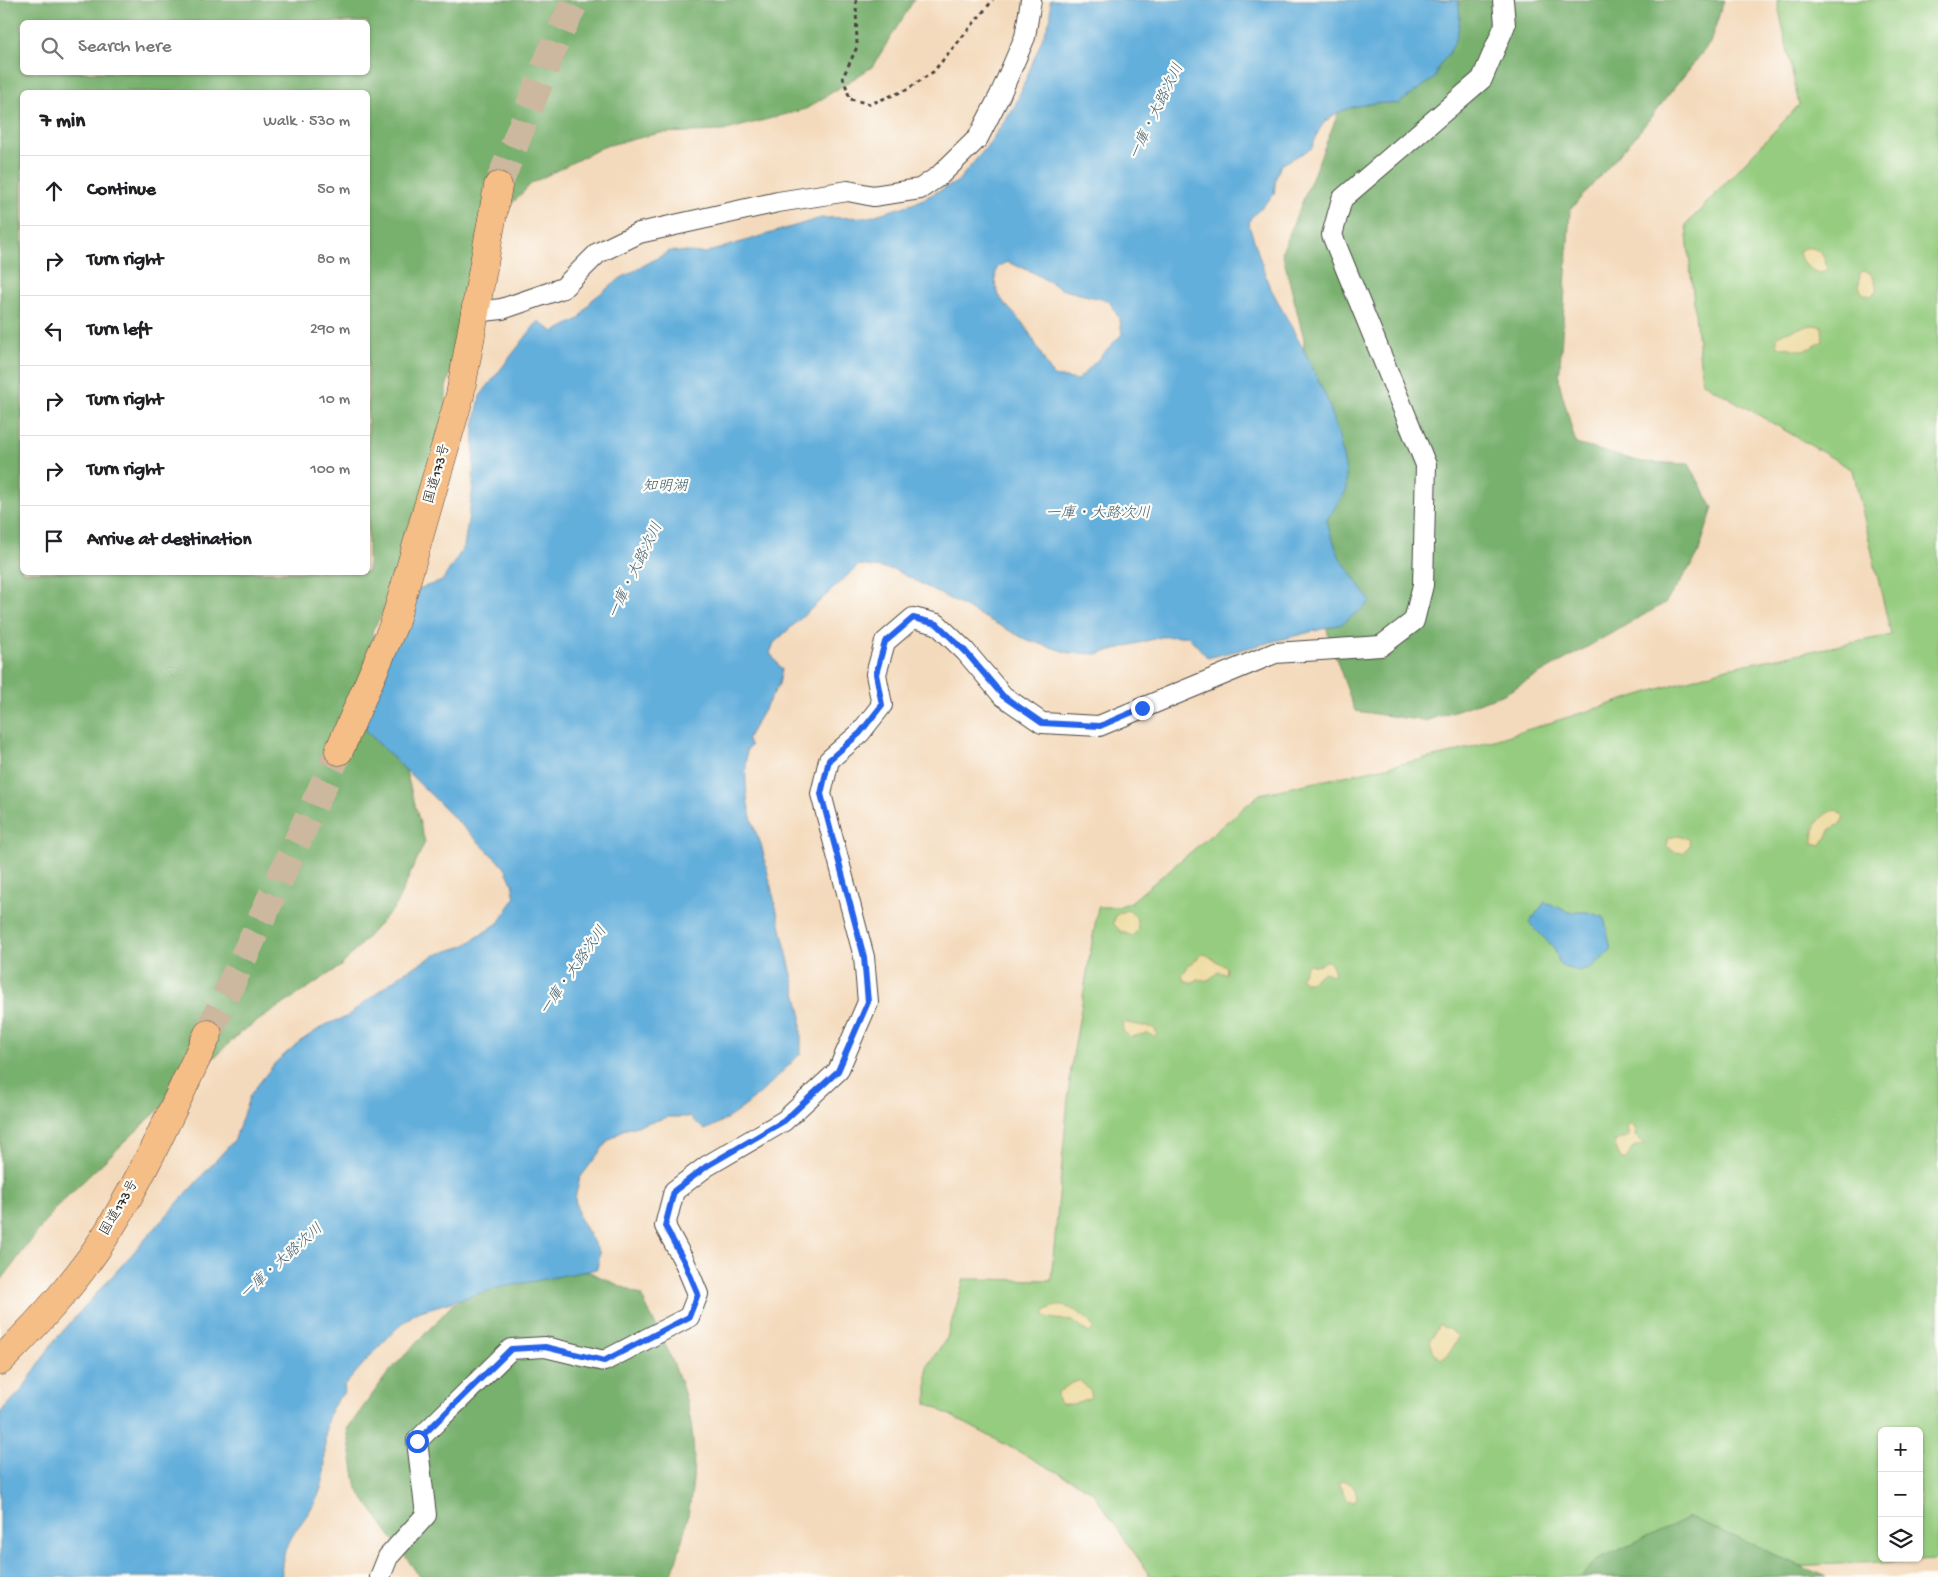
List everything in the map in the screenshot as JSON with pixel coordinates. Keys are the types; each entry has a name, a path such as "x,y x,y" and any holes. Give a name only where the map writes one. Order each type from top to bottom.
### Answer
{"highway":[{"name":"国道173号","path":"340,751 394,624 460,395 498,186"},
{"name":"国道173号","path":"0,1361 49,1311 108,1232 150,1157 208,1034"}],"street":[{"path":"474,312 502,309 562,288 598,253 639,233 787,201 848,191 873,196 920,189 939,176 978,138 1000,95 1025,37 1031,0"},
{"path":"380,1577 388,1558 426,1515 417,1441 511,1349 545,1347 604,1361 689,1317 698,1294 685,1263 665,1226 674,1191 707,1166 784,1121 838,1071 868,1002 864,957 821,794 829,760 860,733 882,705 876,674 885,642 913,618 937,624 965,651 1003,696 1042,723 1100,726 1275,653 1381,646 1414,621 1423,585 1426,465 1332,236 1342,199 1482,79 1505,25 1503,0"}],"path":[{"path":"856,0 857,47 843,77 850,99 870,104 906,90 933,72 993,0"}],"green space":[{"path":"0,0 914,0 872,67 806,109 723,131 660,133 605,146 532,183 486,230 466,328 446,387 446,438 394,594 372,631 401,753 425,842 395,907 341,966 241,1032 56,1207 0,1282"},
{"path":"1392,0 1724,0 1710,43 1635,137 1570,210 1559,382 1576,444 1642,462 1689,464 1713,508 1697,557 1665,603 1504,694 1425,721 1355,711 1329,639 1301,492 1304,339 1282,252 1354,74"},
{"path":"1777,0 1938,0 1938,1560 1923,1561 1923,1427 1878,1427 1878,1562 1888,1562 1788,1566 1709,1577 1151,1577 1091,1490 927,1403 927,1366 947,1338 964,1279 1051,1280 1071,1068 1098,907 1118,907 1131,902 1260,794 1452,753 1727,668 1891,635 1853,470 1702,382 1686,225 1799,105"},
{"path":"518,1271 587,1271 641,1295 678,1375 692,1427 694,1452 690,1501 686,1526 671,1577 420,1577 357,1489 347,1429 388,1373 453,1304"},
{"path":"1689,1517 1826,1577 1581,1577 1596,1561"}],"sand":[{"path":"1804,248 1817,250 1823,256 1827,269 1821,273 1813,271 1807,266 1801,259 1799,252"},
{"path":"1865,270 1871,274 1876,285 1876,292 1871,296 1862,293 1859,286 1860,273"},
{"path":"1811,325 1822,326 1823,341 1802,350 1783,348 1777,345 1777,337 1780,335"},
{"path":"1837,810 1844,817 1840,824 1831,829 1822,846 1813,844 1814,832 1818,822 1826,814"},
{"path":"1679,835 1688,839 1690,845 1683,853 1674,852 1667,846 1667,839"},
{"path":"1127,910 1136,916 1138,930 1132,936 1120,931 1113,923 1117,914"},
{"path":"1203,954 1227,968 1226,974 1218,972 1209,979 1198,979 1192,983 1184,980 1182,976 1188,966"},
{"path":"1328,961 1333,966 1335,973 1332,975 1324,972 1310,982 1305,982 1300,978 1308,964 1318,966"},
{"path":"1122,1022 1154,1028 1157,1033 1155,1037 1148,1033 1130,1037 1123,1031"},
{"path":"1632,1124 1636,1130 1635,1136 1644,1144 1633,1147 1626,1160 1621,1160 1614,1142 1629,1136 1626,1127"},
{"path":"1056,1306 1073,1309 1087,1319 1094,1328 1089,1333 1072,1321 1048,1318 1044,1315 1046,1310"},
{"path":"1439,1325 1451,1330 1458,1337 1448,1356 1441,1359 1434,1353 1430,1341"},
{"path":"1080,1380 1091,1392 1090,1398 1073,1404 1061,1404 1058,1401 1057,1393"},
{"path":"1342,1480 1351,1484 1354,1488 1357,1497 1354,1502 1347,1500 1338,1483"}],"water":[{"name":"知明湖","path":"1050,0 1458,0 1460,21 1457,34 1449,53 1436,73 1436,77 1398,104 1361,105 1342,111 1327,120 1316,137 1312,148 1281,165 1276,177 1274,195 1250,219 1249,225 1268,283 1311,364 1329,404 1339,436 1346,472 1346,491 1326,521 1339,556 1371,602 1342,624 1208,658 1188,636 1161,637 1098,654 1069,653 1025,639 895,570 859,565 774,643 770,653 782,670 779,684 747,739 751,746 747,749 746,762 747,798 752,821 761,844 801,1013 801,1053 745,1106 720,1123 705,1130 690,1117 669,1117 623,1130 608,1141 580,1178 575,1198 579,1218 600,1253 597,1269 498,1288 417,1312 398,1327 344,1386 345,1392 335,1403 329,1414 326,1426 325,1463 321,1488 316,1500 296,1530 285,1551 282,1563 282,1577 0,1577 0,1413 22,1390 53,1342 235,1139 250,1095 275,1063 299,1042 325,1025 346,1017 403,973 435,955 464,946 498,923 515,898 512,883 505,868 357,722 399,595 442,581 464,547 473,487 474,427 480,396 538,321 554,332 579,319 592,300 621,278 670,251 705,253 821,218 869,217 915,203 957,182 985,149 1014,108 1051,17","holes":["1007,262 1032,272 1063,290 1109,301 1120,320 1122,334 1078,380 1053,376 1028,331 1004,302 996,288 997,268"]},
{"path":"1545,902 1569,912 1587,912 1604,917 1611,950 1589,969 1578,970 1561,966 1554,948 1529,923"}],"tunnel":[{"path":"498,186 557,38 576,0"},
{"path":"208,1034 339,751"}],"route":[{"path":"417,1441 511,1349 545,1347 604,1361 689,1317 698,1294 685,1263 665,1226 674,1191 707,1166 784,1121 838,1071 868,1002 864,957 821,794 829,760 860,733 882,705 876,674 885,642 913,618 937,624 965,651 1003,696 1042,723 1100,726 1142,708"}],"water label":[{"name":"一庫・大路次川","path":"1157,112"},
{"name":"一庫・大路次川","path":"1098,514"},
{"name":"一庫・大路次川","path":"636,571"},
{"name":"一庫・大路次川","path":"574,971"},
{"name":"一庫・大路次川","path":"282,1262"}]}
